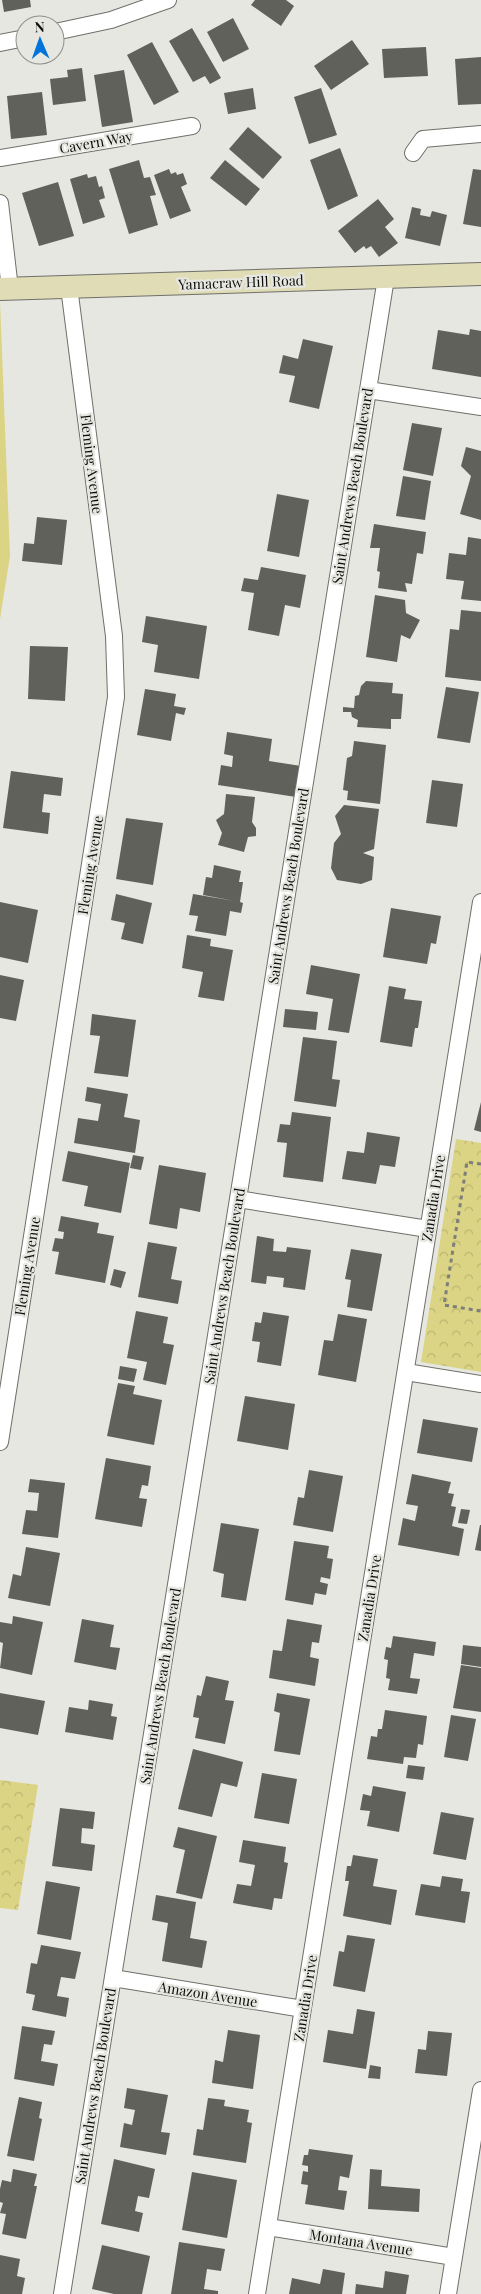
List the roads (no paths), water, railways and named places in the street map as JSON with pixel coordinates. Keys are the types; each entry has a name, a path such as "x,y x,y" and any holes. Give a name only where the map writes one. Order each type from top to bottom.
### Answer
{"main road":[{"name":"Yamacraw Hill Road","path":"5,289 481,274"}],"street":[{"path":"65,30 111,20 168,0"},
{"path":"0,43 15,40"},
{"name":"Cavern Way","path":"0,158 192,126"},
{"path":"413,153 422,139 481,134"},
{"path":"0,203 5,289"},
{"name":"Saint Andrews Beach Boulevard","path":"62,2294 386,278"},
{"name":"Fleming Avenue","path":"0,1442 116,697 114,636 69,287"},
{"path":"368,390 481,407"},
{"name":"Zanadia Drive","path":"257,2294 481,902"},
{"path":"238,1200 428,1229"},
{"path":"406,1372 481,1384"},
{"name":"Amazon Avenue","path":"112,1978 304,2009"},
{"path":"448,2294 481,2090"},
{"name":"Montana Avenue","path":"268,2227 454,2257"}]}
